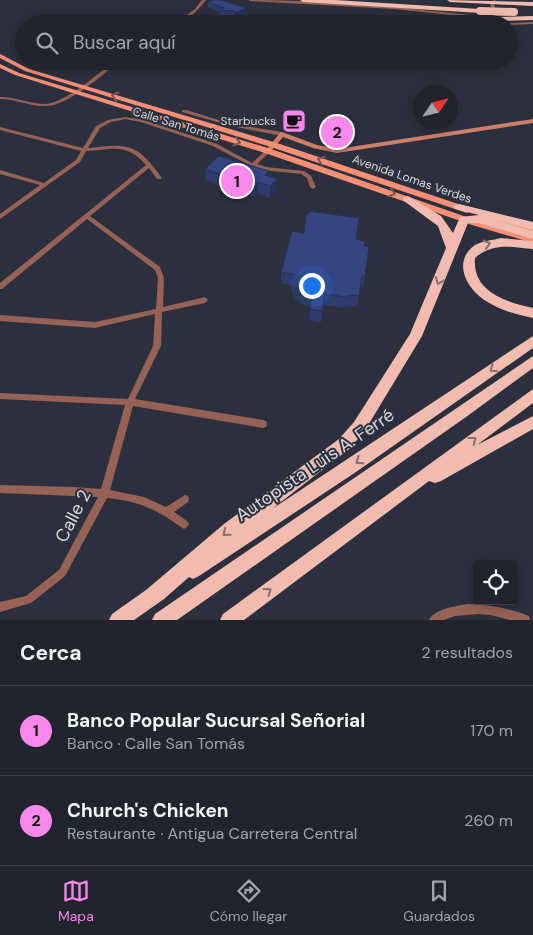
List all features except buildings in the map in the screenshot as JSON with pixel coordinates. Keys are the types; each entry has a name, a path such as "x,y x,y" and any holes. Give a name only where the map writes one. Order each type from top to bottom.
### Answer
{"highway":[{"path":"303,0 481,8"},
{"path":"323,0 481,8"},
{"path":"356,0 533,11"},
{"path":"450,0 495,0 533,4"},
{"path":"518,20 533,18"},
{"path":"408,199 444,224 450,235 452,248"},
{"path":"461,213 533,226"},
{"path":"461,213 533,235"},
{"path":"151,598 230,530 337,449 359,427 416,336 452,248 461,213"},
{"path":"533,245 504,241 485,244 472,252 468,266 473,282 488,297 511,309 533,313"},
{"name":"Autopista Luis A. Ferré","path":"118,620 350,467 533,341"},
{"path":"161,620 461,413 533,361"},
{"path":"229,620 533,396"},
{"path":"405,490 444,472 533,422"}],"main road":[{"name":"Avenida Lomas Verdes","path":"0,56 15,64"},
{"name":"Avenida Lomas Verdes","path":"0,66 17,74 72,93 268,151 408,199 533,230"},
{"name":"Avenida Lomas Verdes","path":"27,70 274,145 533,240"}],"street":[{"path":"190,15 204,0"},
{"path":"250,0 394,8 446,15"},
{"path":"495,0 492,4 496,15"},
{"path":"518,23 533,23"},
{"path":"0,98 44,105 58,103 104,70"},
{"path":"184,111 231,126 282,134 315,147 337,150 533,121"},
{"name":"Calle San Tomás","path":"0,217 78,161 98,127 110,121 125,118 142,121 215,145 253,165 265,169 302,172 309,177 313,187"},
{"path":"0,128 83,150 97,151 126,148 135,152 159,178"},
{"path":"253,165 274,145 282,134"},
{"path":"0,287 148,166"},
{"path":"0,172 45,186"},
{"name":"Calle 2","path":"0,607 28,600 62,573 104,494 130,402 157,346 161,278 158,269 86,216"},
{"path":"0,318 95,325 205,300"},
{"path":"0,396 130,402 262,424"},
{"path":"0,489 104,494 144,501 184,524"},
{"path":"166,512 185,498"},
{"path":"434,620 441,615 472,608 508,614 525,620"}],"place":[{"name":"Starbucks","path":"294,121"},
{"name":"Church's Chicken","path":"337,132"},
{"name":"Banco Popular Sucursal Señorial","path":"237,181"}]}
